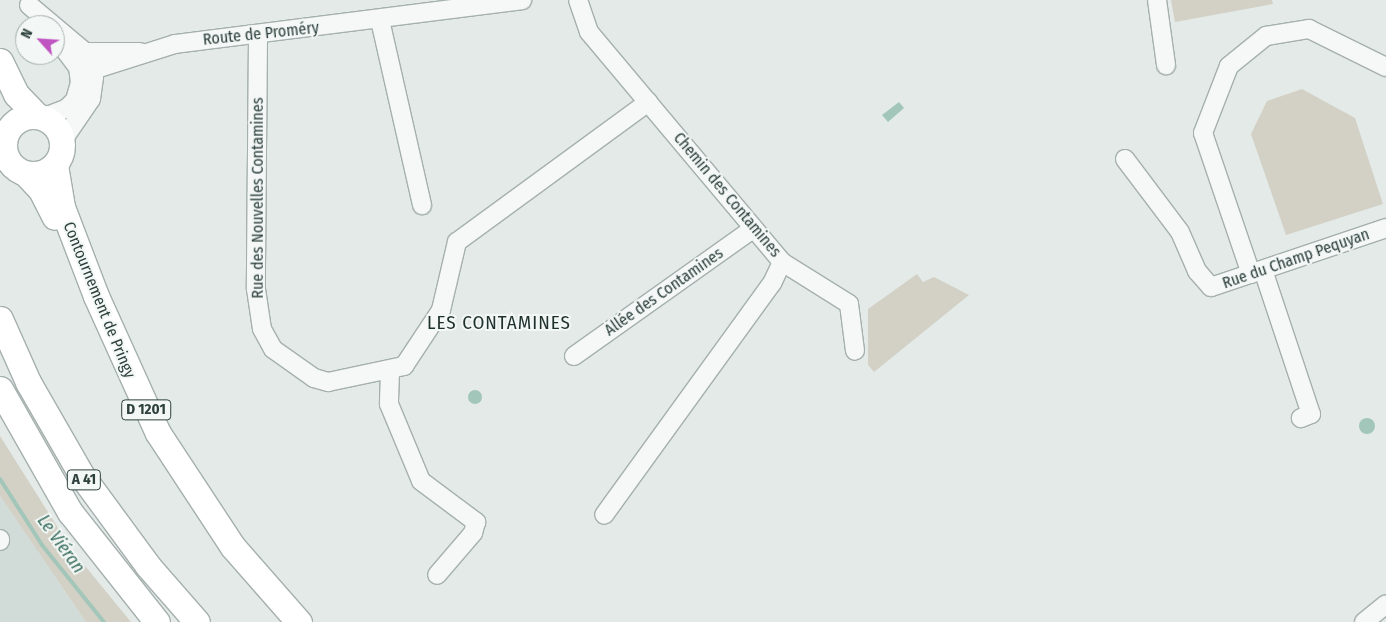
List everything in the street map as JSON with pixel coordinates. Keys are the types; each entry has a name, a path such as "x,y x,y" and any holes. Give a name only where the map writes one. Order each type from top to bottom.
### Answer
{"highway":[{"name":"Contournement de Pringy","path":"0,61 16,94 40,117 55,127 67,221 106,322 154,425 223,534 299,622"},
{"name":"Contournement de Pringy","path":"0,87 8,130 6,157 26,174 49,204 109,356 158,453 216,541 283,622"},
{"path":"8,130 19,119 40,117"},
{"path":"26,174 43,173 58,154"},
{"name":"A 41","path":"0,319 28,382 82,476 148,566 197,622"},
{"name":"A 41","path":"0,390 70,512 157,622"}],"street":[{"name":"Route de Proméry","path":"85,63 182,43 258,37 380,20 445,5 522,0"},
{"name":"Chemin des Contamines","path":"578,0 589,32 782,262 772,283 604,515"},
{"path":"1158,0 1166,65"},
{"path":"26,3 35,15"},
{"path":"26,3 85,63 89,105 58,154"},
{"path":"380,20 422,205"},
{"path":"1301,418 1311,414 1203,132 1229,66 1266,36 1309,29 1386,66"},
{"name":"Rue des Nouvelles Contamines","path":"258,37 256,289 262,329 274,349 314,378 328,382 390,372 411,359 437,318 456,242 648,102"},
{"path":"65,46 85,63"},
{"path":"40,117 75,100 80,88 85,63"},
{"name":"Rue du Champ Pequyan","path":"1125,159 1180,232 1198,271 1211,287 1386,228"},
{"name":"Allée des Contamines","path":"574,356 753,229"},
{"path":"782,262 849,304 855,351"},
{"path":"390,372 389,404 421,481 476,522 473,533 437,575"},
{"path":"1364,622 1386,604"}],"shaded area":[{"path":"1171,0 1272,0 1273,4 1175,22"},
{"path":"1302,89 1355,118 1383,204 1286,235 1251,134 1267,101"},
{"path":"899,102 904,108 888,122 882,115"},
{"path":"917,274 923,282 934,277 969,295 874,372 868,365 868,309"},
{"path":"472,390 478,390 482,397 478,404 472,404 468,400 468,394"},
{"path":"1367,418 1375,426 1367,434 1359,426"},
{"path":"0,436 72,550 131,622 86,622 0,496"},
{"path":"0,496 86,622 0,622"}],"waterway":[{"name":"Le Viéran","path":"0,479 42,545 104,622"}],"district":[{"name":"LES CONTAMINES","path":"499,323"}]}
